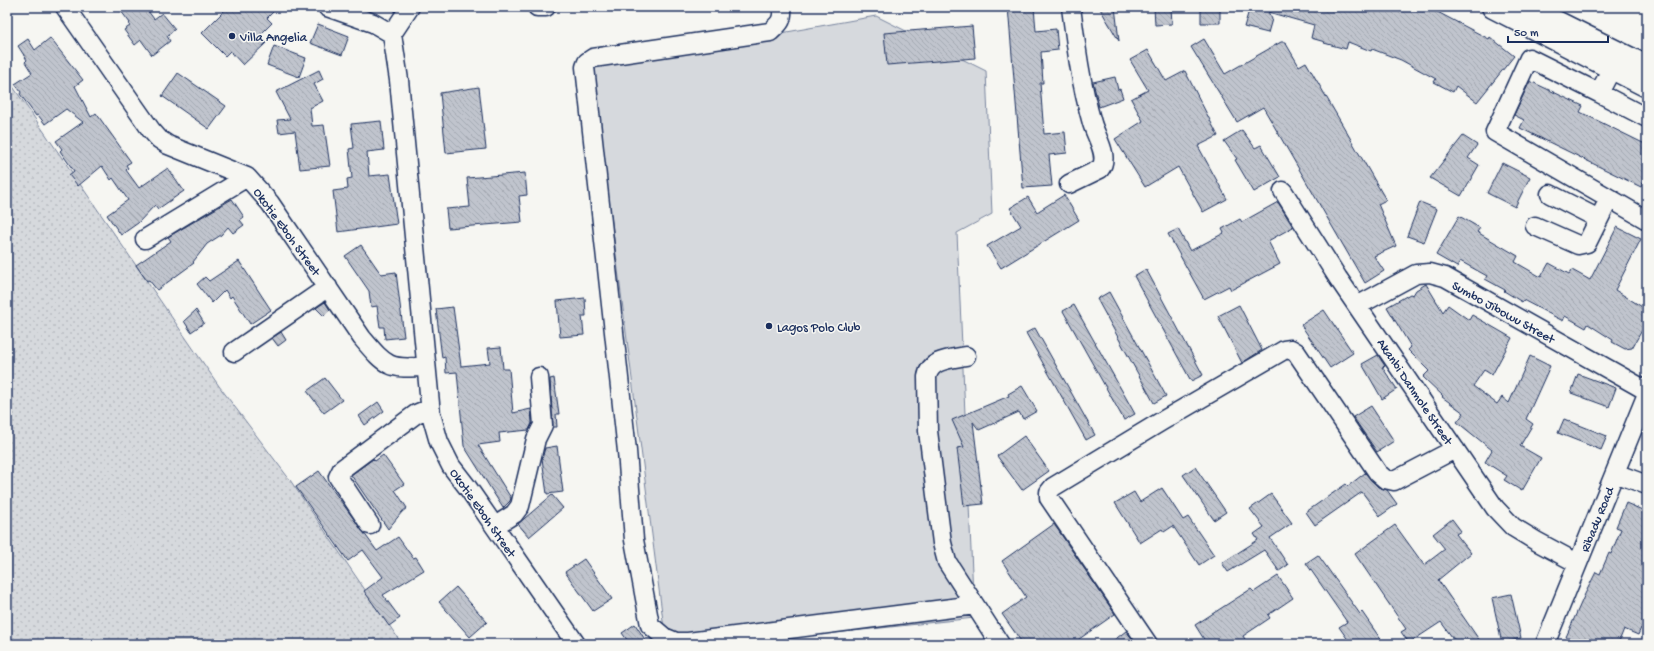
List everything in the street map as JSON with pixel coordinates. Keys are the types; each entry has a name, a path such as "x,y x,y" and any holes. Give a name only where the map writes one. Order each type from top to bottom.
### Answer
{"main road":[{"path":"1493,7 1521,11 1647,67"},
{"path":"1521,11 1612,68 1647,86"}],"street":[{"name":"Okotie Eboh Street","path":"65,7 134,106 159,138 168,145 247,177 270,203 362,338 379,359 393,367 408,368 426,366"},
{"path":"327,7 373,23 392,34 410,7"},
{"path":"537,7 546,7"},
{"path":"782,7 783,17 780,23 770,32 592,58 587,62 585,67 627,451 634,540 650,624 664,637 676,642 688,642 975,605"},
{"path":"1069,184 1100,169 1105,158 1092,123 1079,67 1071,7"},
{"name":"Okotie Eboh Street","path":"392,34 399,80 430,408 438,442 451,466 495,526 576,644"},
{"path":"1647,118 1529,58 1495,132 1647,220"},
{"path":"1599,93 1612,68"},
{"path":"145,239 247,177"},
{"name":"Akanbi Danmole Street","path":"1283,190 1320,252 1495,508 1513,527 1578,563"},
{"path":"1550,194 1599,219"},
{"path":"1535,226 1578,245 1587,242 1609,199"},
{"name":"Sumbo Jibowu Street","path":"1357,306 1416,274 1430,273 1445,277 1647,391"},
{"path":"234,352 328,287"},
{"path":"1148,644 1050,498 1049,492 1053,486 1284,350 1291,349 1296,352 1378,472 1385,479 1394,481 1455,449"},
{"path":"966,356 933,364 928,370 928,431 942,543 947,562 1000,644"},
{"path":"495,526 514,514 520,506 536,439 543,424 539,377"},
{"name":"Ribadu Road","path":"1545,644 1647,394"},
{"path":"370,525 338,477 339,473 342,469 416,414 430,408"},
{"path":"1615,473 1647,485"}],"shaded area":[{"name":"Lagos Polo Club","path":"876,16 986,71 992,214 957,233 974,618 732,644 666,644 592,67"},
{"path":"7,78 219,386 290,480 402,644 7,644"}],"building":[{"path":"118,7 145,7 154,19 162,13 175,29 167,36 170,41 152,55 141,40 135,45 124,30 130,26 130,23"},
{"name":"Villa Angelia","path":"228,7 278,7 267,18 272,23 256,39 266,43 243,65 230,51 225,56 202,33"},
{"path":"1008,7 1034,7 1036,31 1056,29 1058,50 1041,52 1043,83 1040,83 1044,134 1065,132 1067,153 1049,155 1052,186 1023,188"},
{"path":"1099,7 1115,7 1119,41"},
{"path":"1154,7 1171,7 1172,24 1155,25"},
{"path":"1201,7 1220,7 1220,23 1201,23"},
{"path":"1250,7 1428,7 1489,39 1490,37 1514,56 1477,102 1456,86 1453,92 1434,82 1436,79 1401,60 1348,42 1346,49 1311,38 1314,25 1268,12 1272,19 1268,33 1244,27"},
{"path":"318,24 349,36 342,55 310,43"},
{"path":"972,26 975,58 887,65 884,33"},
{"path":"50,38 83,80 75,86 91,117 96,113 131,162 126,165 128,168 126,170 139,188 168,168 184,191 158,209 155,205 138,223 121,235 107,215 128,200 113,178 111,180 102,166 78,186 69,175 74,171 60,151 62,149 56,141 83,122 66,109 45,124 38,115 36,116 20,94 21,92 15,84 32,73 25,62 27,60 18,46 28,39 35,50"},
{"path":"1204,39 1225,74 1281,42 1285,42 1299,66 1306,62 1386,200 1378,204 1396,246 1374,256 1384,271 1365,283 1263,107 1237,122 1191,47"},
{"path":"274,46 306,58 299,77 267,65"},
{"path":"1148,50 1166,81 1185,71 1218,136 1198,146 1227,199 1203,212 1178,167 1145,187 1115,139 1143,121 1131,99 1148,90 1130,60"},
{"path":"319,70 323,79 314,84 323,101 310,108 312,126 324,125 330,166 300,169 295,131 279,133 277,120 290,119 276,92"},
{"path":"178,73 226,106 209,129 162,96"},
{"path":"1115,77 1118,90 1120,89 1123,98 1099,107 1093,82"},
{"path":"1530,81 1583,106 1580,112 1647,145 1647,175 1641,187 1520,128 1524,120 1514,115"},
{"path":"479,87 486,149 446,153 440,93"},
{"path":"381,121 384,150 367,152 369,176 390,174 397,224 338,232 333,191 348,189 347,179 352,178 349,149 354,148 351,124"},
{"path":"1242,130 1255,148 1261,145 1280,177 1254,192 1235,160 1237,159 1224,141"},
{"path":"1463,136 1477,145 1468,158 1479,165 1461,196 1430,178"},
{"path":"1502,163 1530,177 1515,207 1487,193"},
{"path":"525,173 527,195 519,196 522,222 448,228 446,209 470,207 467,178"},
{"path":"1064,195 1079,220 1001,268 987,246 1021,226 1010,208 1028,197 1037,212"},
{"path":"232,199 244,217 240,220 244,225 233,233 228,227 221,235 207,244 193,262 194,263 157,290 149,280 147,281 136,265 171,241 168,237"},
{"path":"1278,202 1293,227 1268,241 1280,264 1231,290 1229,286 1204,299 1168,234 1178,229 1190,251 1224,233 1222,229 1240,219 1242,222"},
{"path":"1420,202 1437,209 1424,242 1407,236"},
{"path":"1459,216 1480,228 1477,232 1518,256 1515,262 1541,277 1549,263 1569,274 1572,270 1590,280 1617,227 1641,239 1615,290 1647,310 1647,318 1643,324 1645,325 1632,348 1625,349 1612,342 1613,340 1588,324 1586,328 1565,316 1563,321 1523,300 1522,302 1504,291 1505,290 1485,279 1487,276 1460,261 1457,267 1436,255"},
{"path":"361,245 381,274 396,272 404,337 385,339 384,327 380,327 377,306 371,307 369,291 345,256"},
{"path":"239,261 271,310 250,324 232,296 230,298 225,290 212,303 197,284 205,277 209,281"},
{"path":"1146,269 1203,375 1191,381 1134,276"},
{"path":"1426,284 1443,312 1448,305 1469,320 1472,315 1512,338 1492,375 1484,370 1473,386 1497,404 1502,397 1509,403 1530,356 1550,366 1526,419 1533,424 1520,446 1541,458 1522,491 1504,480 1507,476 1485,462 1492,450 1457,422 1464,413 1442,397 1443,396 1423,377 1429,371 1408,350 1411,347 1387,307 1410,294 1413,295 1416,290"},
{"path":"1109,292 1166,396 1154,403 1097,299"},
{"path":"585,298 586,316 582,316 584,335 560,337 557,301"},
{"path":"325,302 330,310 324,316 316,308"},
{"path":"1074,305 1135,414 1124,420 1063,311"},
{"path":"1239,305 1262,350 1242,363 1218,316"},
{"path":"453,307 461,366 490,363 488,348 501,347 503,369 509,369 513,413 531,409 532,423 529,430 499,433 500,442 478,445 511,498 503,508 464,446 457,372 446,373 445,357 442,358 436,309"},
{"path":"196,310 204,323 191,332 184,321"},
{"path":"1324,310 1353,353 1330,368 1301,325"},
{"path":"1035,328 1095,435 1086,440 1026,333"},
{"path":"281,332 286,340 278,346 272,338"},
{"path":"1378,355 1385,366 1382,367 1397,389 1382,399 1362,364"},
{"path":"1578,374 1616,388 1609,407 1571,393"},
{"path":"325,378 342,400 324,413 307,391"},
{"path":"554,378 559,414 556,414 557,427 553,427 550,379"},
{"path":"1022,386 1037,411 1023,419 1019,412 979,430 973,422 983,504 964,506 957,448 964,447 952,420 1009,396 1008,394"},
{"path":"378,402 384,411 365,425 359,416"},
{"path":"1371,406 1394,441 1377,452 1353,417"},
{"path":"1564,419 1607,436 1601,450 1558,433"},
{"path":"1024,436 1049,471 1022,490 997,456"},
{"path":"557,446 563,492 547,494 542,459 545,448"},
{"path":"383,455 404,484 395,490 407,508 388,529 351,475 373,459 375,461"},
{"path":"1195,467 1226,512 1214,520 1183,475"},
{"path":"319,471 377,551 398,537 413,558 416,557 424,570 383,595 400,618 389,626 364,591 383,577 363,550 348,561 296,487"},
{"path":"1365,473 1378,487 1387,490 1397,504 1380,516 1362,492 1315,525 1306,512 1346,484 1348,486"},
{"path":"1162,488 1183,520 1188,517 1214,555 1199,565 1173,526 1164,532 1162,529 1140,543 1115,503 1134,492 1140,502"},
{"path":"1271,494 1292,523 1270,538 1288,565 1279,571 1264,550 1228,572 1222,563 1258,540 1254,534 1264,527 1250,509"},
{"path":"552,495 563,508 529,537 518,524"},
{"path":"1626,503 1647,512 1647,630 1641,628 1638,635 1624,629 1618,644 1568,644 1571,639 1566,637 1585,594 1596,572 1600,574 1609,553 1611,554 1621,529 1616,527"},
{"path":"1452,519 1461,531 1456,534 1471,553 1438,580 1482,644 1457,644 1441,622 1409,643 1401,632 1406,629 1355,554 1395,525 1424,565 1445,549 1433,534"},
{"path":"1054,524 1115,614 1072,644 1023,644 1002,614 1026,597 1002,561"},
{"path":"1318,555 1360,614 1362,612 1384,644 1351,644 1339,627 1347,622 1306,563"},
{"path":"584,559 612,599 593,611 565,572"},
{"path":"1278,576 1293,598 1268,615 1270,618 1243,636 1248,644 1207,644 1195,625 1251,589 1254,592"},
{"path":"456,587 487,622 470,637 439,602"},
{"path":"1511,594 1521,638 1502,643 1492,598"},
{"path":"635,624 648,644 630,644 622,633"},
{"path":"1126,631 1134,641 1130,644 1109,644"}],"place":[{"name":"Villa Angelia","path":"232,36"},
{"name":"Lagos Polo Club","path":"769,326"}]}
